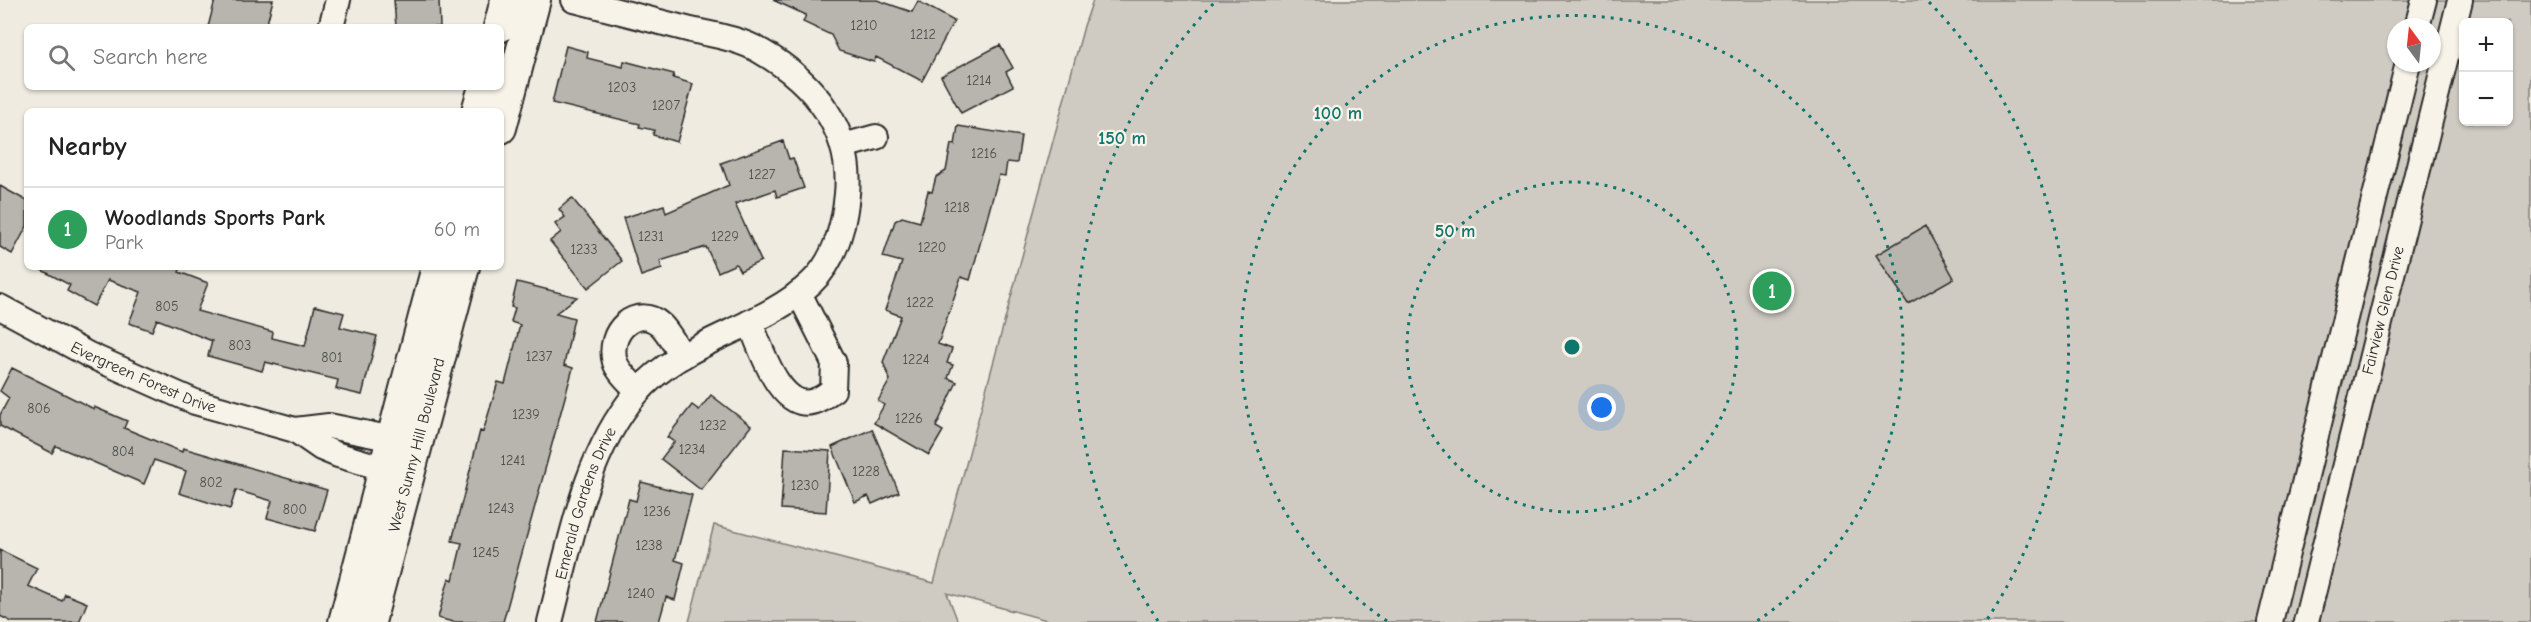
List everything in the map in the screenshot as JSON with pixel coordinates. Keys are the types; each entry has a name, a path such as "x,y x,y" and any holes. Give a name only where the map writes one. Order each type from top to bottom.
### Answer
{"street":[{"path":"332,24 338,0"},
{"path":"500,24 506,0"},
{"path":"504,117 535,0"},
{"name":"Emerald Gardens Drive","path":"550,622 593,468 617,419 652,376 711,340 773,311 813,281 840,236 848,182 843,146 831,118 806,83 760,50 731,40 574,0"},
{"path":"2419,18 2424,0"},
{"name":"Fairview Glen Drive","path":"2306,622 2460,0"},
{"path":"2270,622 2406,72"},
{"path":"478,108 483,90"},
{"path":"843,146 876,137"},
{"name":"West Sunny Hill Boulevard","path":"370,622 396,472 436,270"},
{"name":"West Sunny Hill Boulevard","path":"404,441 463,270"},
{"path":"750,322 772,374 783,389 799,402 816,401 834,390 834,363 799,293"},
{"name":"Evergreen Forest Drive","path":"0,307 89,355 185,398 295,430 321,448 396,472"},
{"path":"638,391 616,365 612,346 616,334 628,321 645,318 660,325 683,356"},
{"name":"Evergreen Forest Drive","path":"295,430 329,426 404,441"},
{"name":"West Sunny Hill Boulevard","path":"344,622 396,472"}],"shaded area":[{"path":"1093,0 2531,0 2531,622 1054,622 947,593 958,622 689,622 714,525 934,583 1084,26"}],"building":[{"path":"215,0 273,0 267,24 209,24"},
{"path":"394,0 439,0 440,24 396,24"},
{"path":"773,0 877,0 912,12 918,1 954,21 922,81 876,57 874,62 839,51 831,35 803,22 806,15"},
{"path":"1000,45 1013,68 1006,72 1013,86 961,113 941,76"},
{"path":"566,46 588,52 587,58 623,67 624,61 674,74 673,78 693,84 677,142 653,135 654,130 639,127 640,124 552,103"},
{"path":"958,126 1021,136 1017,163 1007,162 1005,176 999,175 970,280 961,277 938,344 952,349 947,363 953,365 948,378 957,382 936,427 943,431 929,455 874,423 884,405 878,401 890,380 883,362 901,316 885,310 902,262 883,257 895,221 902,217 920,222 928,191 932,192 936,177 946,171 951,144 955,145"},
{"path":"783,141 789,159 793,158 804,188 777,197 775,190 735,204 761,261 740,271 736,264 718,272 706,247 660,261 662,269 641,276 623,218 664,205 666,213 729,185 721,163"},
{"path":"0,186 24,199 24,232 12,254 0,247"},
{"path":"572,198 622,261 588,288 550,241 561,232 555,224 565,217 559,209"},
{"path":"1925,226 1954,278 1908,304 1876,255"},
{"path":"42,270 180,270 179,272 208,283 197,311 273,332 272,338 305,346 315,306 344,313 340,327 377,336 362,395 336,389 338,380 265,362 262,371 208,356 212,341 157,319 152,331 129,323 141,292 108,280 94,306 67,291 70,285"},
{"path":"517,282 577,297 556,313 574,318 564,365 573,368 503,622 453,622 438,618 449,578 453,580 462,543 452,541 480,431 483,432 498,382 505,384 520,325 511,322 515,308 511,307"},
{"path":"12,368 94,409 94,407 127,421 124,428 182,452 183,448 327,490 315,531 267,518 272,501 236,490 230,509 179,493 186,471 154,460 144,484 56,446 52,453 0,426 0,415 9,398 0,391"},
{"path":"711,395 751,426 701,490 661,459 674,442 667,437 692,405 699,410"},
{"path":"872,429 899,492 872,504 868,496 855,502 832,447"},
{"path":"785,448 830,451 826,512 781,509"},
{"path":"641,482 692,495 675,560 684,563 675,600 666,597 659,622 597,622 629,499 636,501"},
{"path":"0,550 37,568 28,586 62,601 65,594 87,603 79,622 12,622 0,616"}],"place":[{"name":"Woodlands Sports Park","path":"1772,291"}]}
